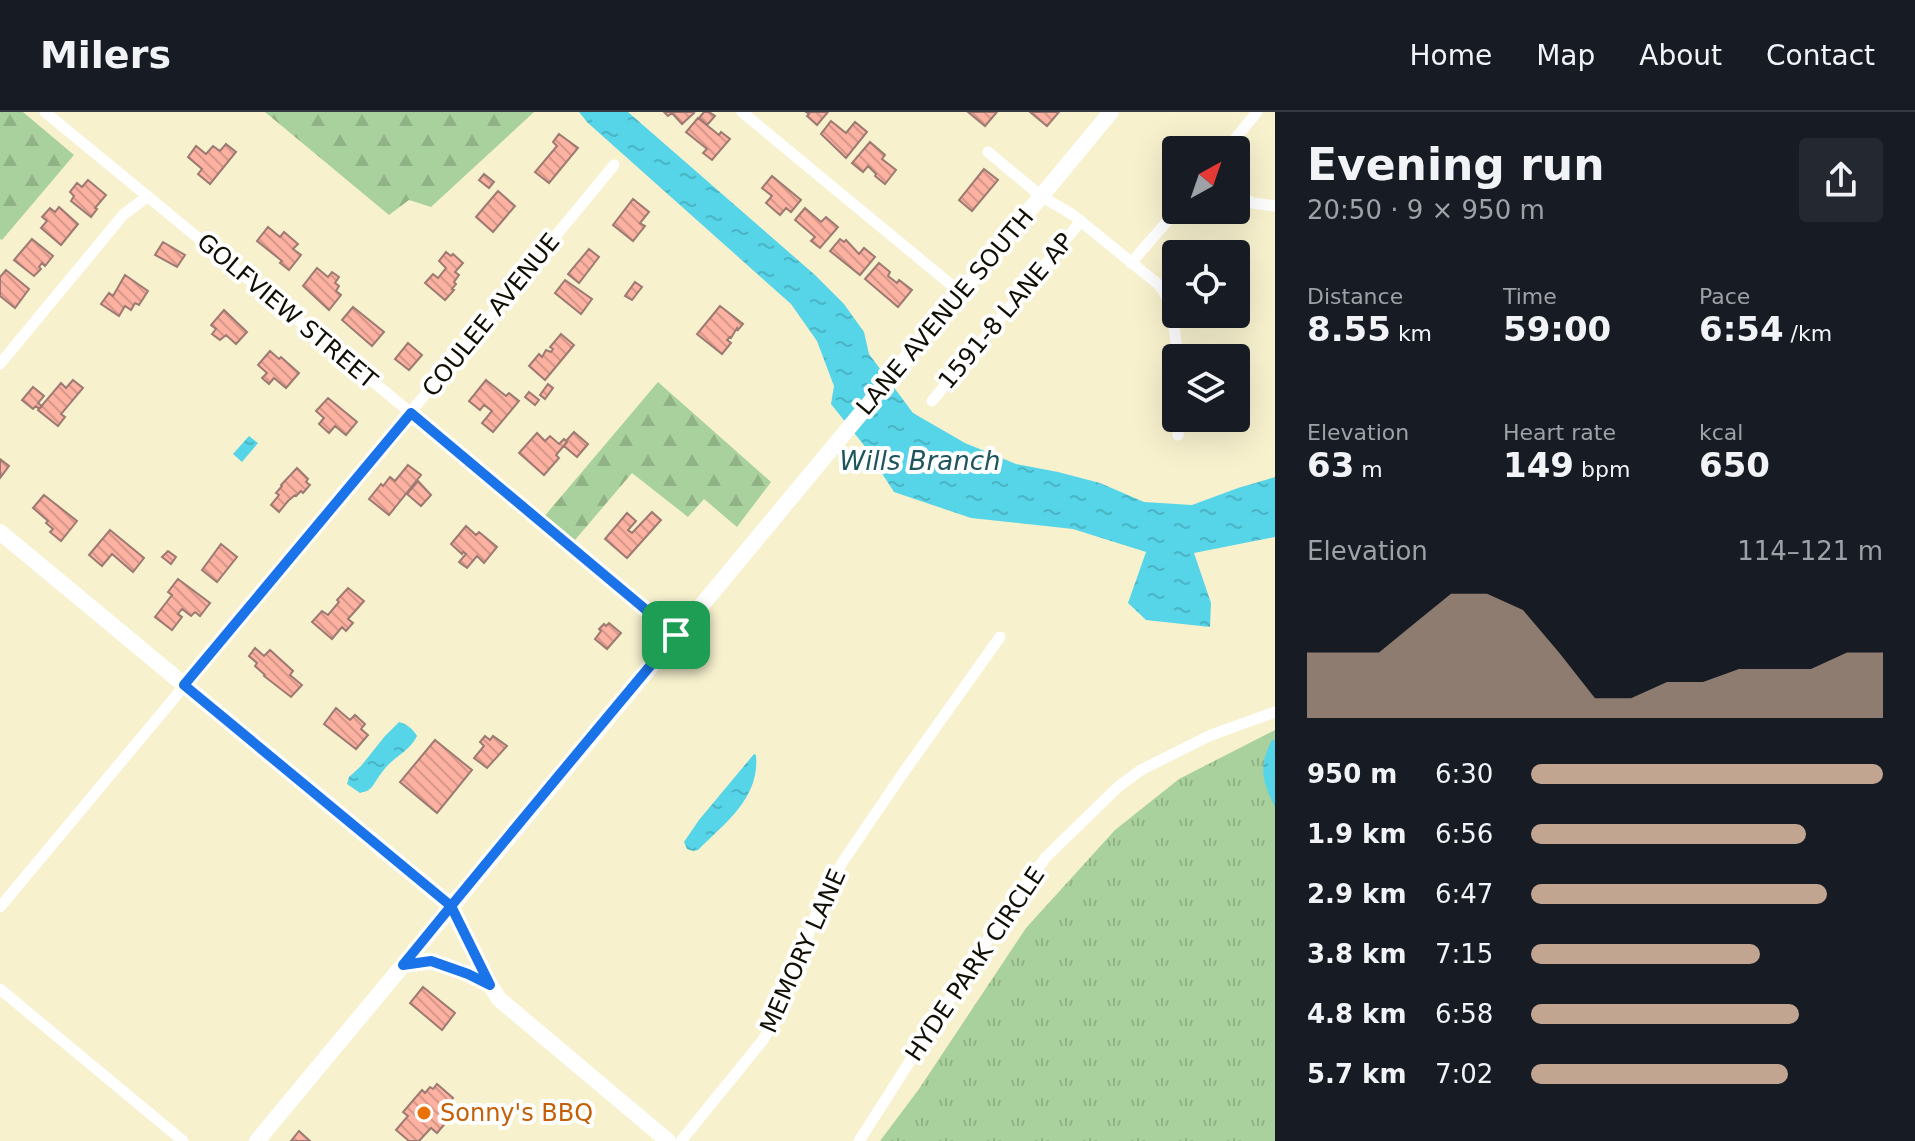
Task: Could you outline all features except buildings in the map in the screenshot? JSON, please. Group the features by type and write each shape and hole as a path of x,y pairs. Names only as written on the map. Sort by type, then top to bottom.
{"main road":[{"name":"LANE AVENUE SOUTH","path":"257,1141 1111,112"},
{"path":"0,532 451,906 499,999 668,1141"},
{"path":"403,965 431,961 490,985"}],"street":[{"name":"GOLFVIEW STREET","path":"45,112 676,635"},
{"path":"742,112 961,293"},
{"path":"1237,136 1257,112"},
{"path":"988,152 1041,196 1081,221 1158,284 1166,296 1175,344"},
{"name":"COULEE AVENUE","path":"0,907 614,165"},
{"path":"0,364 123,215 148,196"},
{"path":"1250,201 1275,206"},
{"name":"1591-8 LANE AP","path":"932,401 1081,221"},
{"path":"1131,263 1165,224"},
{"name":"MEMORY LANE","path":"681,1141 763,1040 779,1012 824,893 893,788 1000,637"},
{"name":"HYDE PARK CIRCLE","path":"859,1141 999,922 1046,857 1119,786 1141,770 1211,735 1275,712"},
{"path":"0,989 183,1141"}],"green space":[{"path":"0,112 23,112 74,155 2,240 0,239"},
{"path":"265,112 534,112 431,207 409,200 389,215"},
{"path":"658,382 771,482 737,527 704,499 688,517 632,473 575,540 543,518"},
{"path":"1275,730 1275,1141 880,1141 919,1089 1026,928 1115,830 1179,779"}],"water":[{"name":"Wills Branch","path":"579,112 628,112 815,275 844,304 864,332 869,354 913,413 965,443 1016,464 1100,483 1144,502 1192,505 1275,477 1275,537 1194,553 1211,603 1210,627 1146,620 1128,603 1146,552 1073,529 971,518 894,492 863,444 831,404 834,386 817,341 791,304"},
{"path":"249,436 258,443 242,462 233,454"},
{"path":"399,722 410,727 417,736 368,791 360,793 347,784 349,777"},
{"path":"1272,740 1275,740 1275,807 1263,774"},
{"path":"754,754 756,770 747,797 730,819 698,850 687,849 684,842 699,820"}],"place":[{"name":"Sonny's BBQ","path":"424,1113"}],"route":[{"path":"676,635 411,413 184,685 451,906 490,985 431,961 403,965 451,906 516,827 676,635"}]}
